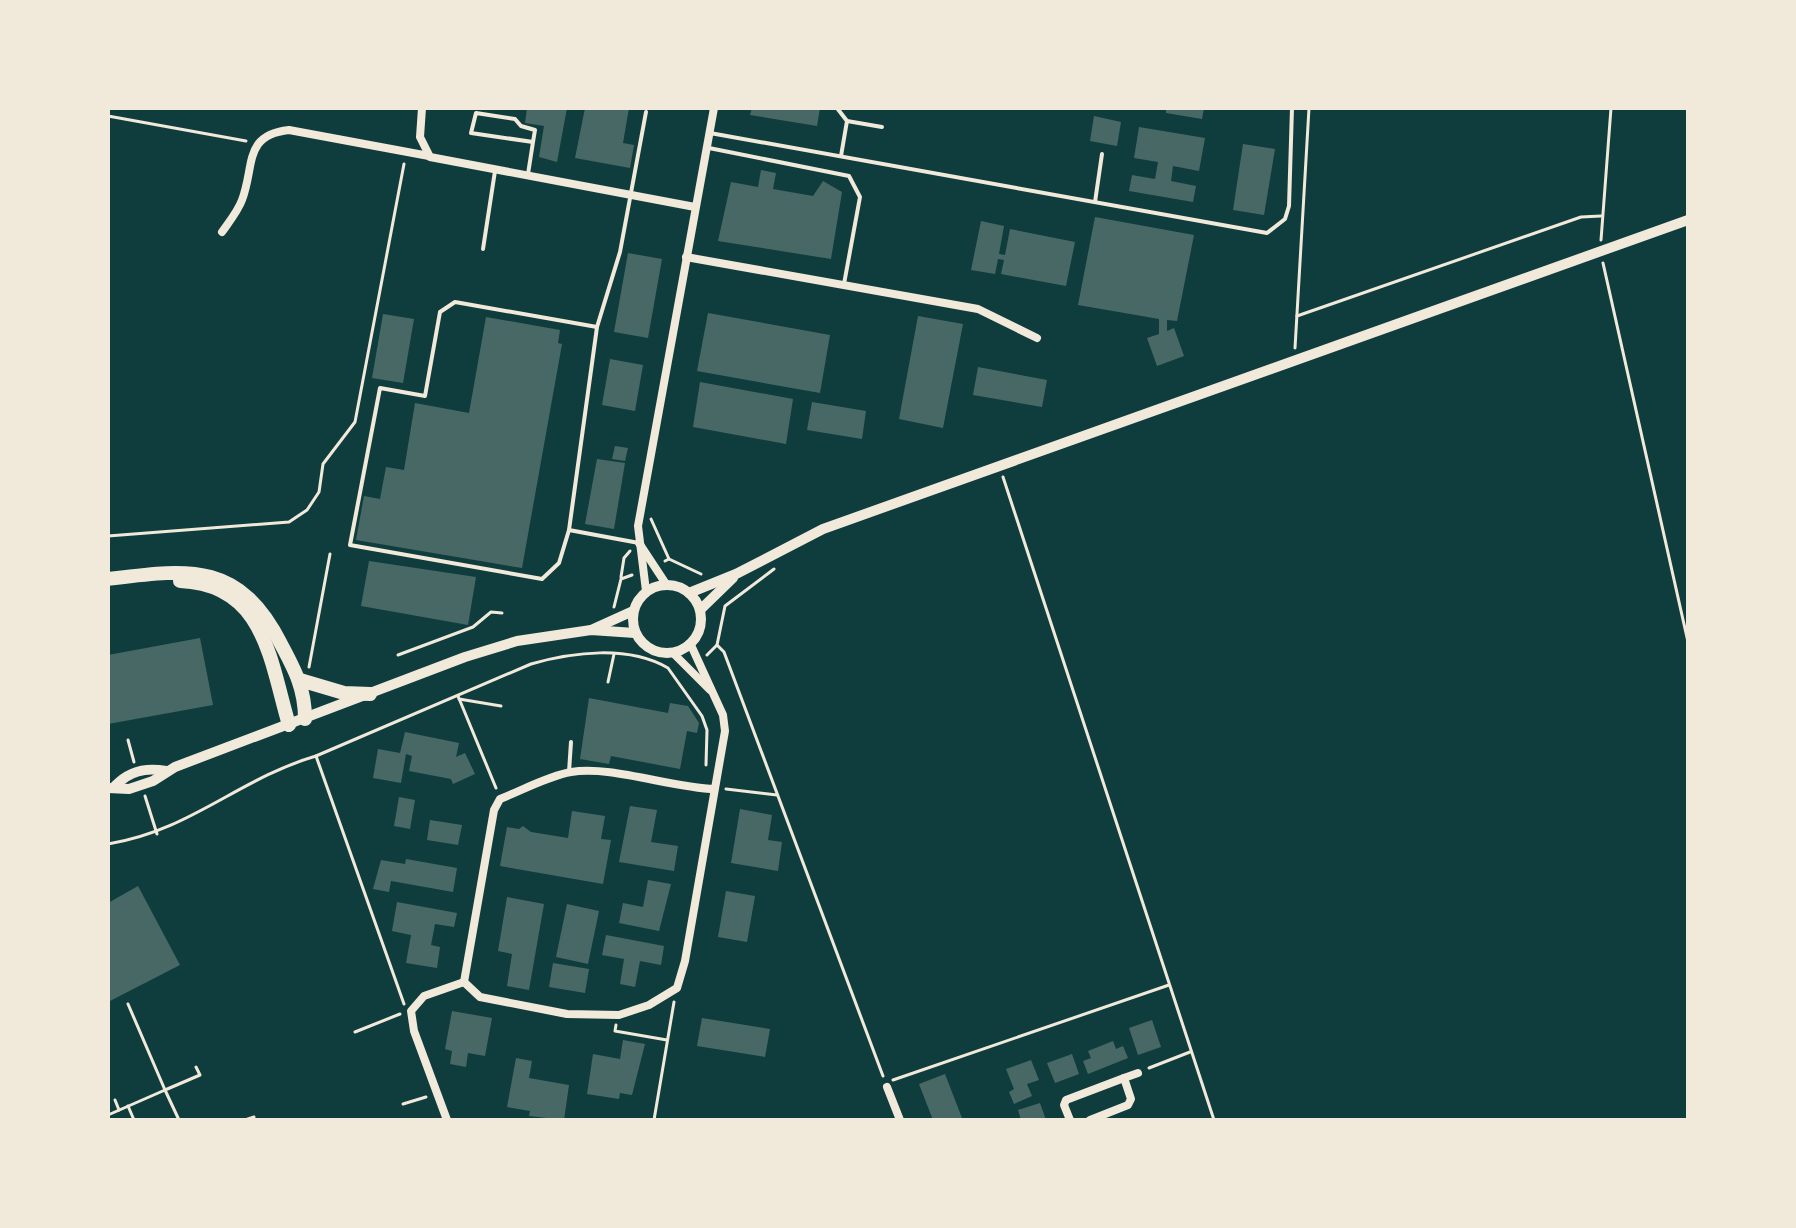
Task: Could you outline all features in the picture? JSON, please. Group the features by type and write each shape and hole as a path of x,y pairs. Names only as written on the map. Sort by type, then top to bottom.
{"highway":[{"path":"108,579 183,572 222,579 256,602 271,621 300,680 305,719"},
{"path":"108,587 192,581 230,595 253,617 264,636 289,725"},
{"path":"300,680 344,693 370,694"}],"street":[{"path":"422,108 420,137 430,157"},
{"path":"646,591 639,543 641,504 714,108"},
{"path":"222,232 242,201 257,143 269,132 289,130 695,207"},
{"path":"689,593 736,574 823,529 1688,220"},
{"path":"686,257 978,309 1037,338"},
{"path":"639,543 666,584 689,593 700,610 700,628 690,643 673,653"},
{"path":"700,610 736,574"},
{"path":"591,630 633,611 646,591 666,584"},
{"path":"633,611 635,633 651,649 673,653 713,694"},
{"path":"112,787 129,789 153,781 166,771 517,641 591,630 635,633"},
{"path":"464,982 480,997 567,1014 619,1015 649,1005 677,988 725,731 713,694 690,643"},
{"path":"464,982 494,810 500,799 569,772 588,771 691,789 715,789"},
{"path":"447,1120 414,1031 411,1011 424,996 464,982"},
{"path":"1070,1120 1064,1105 1066,1100 1138,1073"},
{"path":"1090,1120 1128,1105 1131,1099 1124,1078"},
{"path":"886,1085 900,1120"}],"lane":[{"path":"837,108 847,121 882,127"},
{"path":"710,133 1267,233 1285,219 1289,206 1292,108"},
{"path":"597,327 455,302 440,312 425,396 380,388 350,545 542,579 559,563 569,530 597,327 620,252 646,112"},
{"path":"527,176 533,142 535,130 521,126 515,119 476,113 471,133 533,142"},
{"path":"841,156 847,121"},
{"path":"707,148 849,176 860,197 844,287"},
{"path":"1095,202 1102,154"},
{"path":"483,249 495,171"},
{"path":"569,530 639,543"},
{"path":"569,772 571,742"}],"path":[{"path":"1294,361 1309,108"},
{"path":"1297,316 1581,217 1601,216 1611,108"},
{"path":"108,116 257,143"},
{"path":"108,536 289,522 307,510 319,492 323,464 355,422 404,163"},
{"path":"1603,262 1688,642"},
{"path":"1002,465 1214,1120"},
{"path":"641,504 669,559"},
{"path":"621,579 624,558 639,543"},
{"path":"300,680 313,661 330,554"},
{"path":"698,661 717,645 725,606 734,597"},
{"path":"398,655 473,627 491,612 502,613"},
{"path":"717,645 724,652 886,1085 1169,985"},
{"path":"108,844 147,838 169,829 266,774 561,655 614,654 659,663 675,676 702,716 707,730 705,761 715,789 777,795"},
{"path":"608,682 614,654"},
{"path":"459,697 501,706"},
{"path":"459,697 500,799"},
{"path":"316,756 407,1011 355,1032"},
{"path":"654,1120 677,988"},
{"path":"128,1004 179,1120"},
{"path":"619,1015 615,1031 667,1040"},
{"path":"1138,1073 1190,1052"},
{"path":"108,1115 200,1075 196,1067"},
{"path":"403,1104 438,1093"},
{"path":"115,1100 119,1110"},
{"path":"128,1106 134,1120"},
{"path":"245,1120 254,1117"}],"building":[{"path":"527,108 567,108 557,162 539,157 544,126 525,123"},
{"path":"585,108 629,108 623,143 634,145 630,168 575,158"},
{"path":"752,108 820,108 817,126 750,115"},
{"path":"1166,108 1204,108 1202,119 1166,113"},
{"path":"1094,116 1121,122 1117,146 1090,141"},
{"path":"1139,127 1205,138 1199,171 1173,166 1171,181 1196,186 1193,202 1129,191 1132,175 1155,179 1158,162 1134,158"},
{"path":"1243,144 1275,149 1264,215 1233,210"},
{"path":"761,170 776,173 773,189 813,196 823,181 842,192 831,259 718,241 731,182 758,187"},
{"path":"1095,217 1194,235 1177,321 1167,320 1167,331 1174,328 1184,356 1157,366 1147,338 1159,334 1159,319 1078,305"},
{"path":"981,221 1004,226 999,254 1005,255 1010,229 1075,242 1066,286 1001,274 1004,260 998,259 995,274 971,270"},
{"path":"628,253 662,259 648,338 614,332"},
{"path":"708,313 830,335 820,393 697,371"},
{"path":"383,314 414,319 403,383 372,378"},
{"path":"918,316 963,324 943,428 899,419"},
{"path":"486,317 560,330 558,343 562,344 522,568 356,540 364,496 380,499 386,467 404,470 415,403 469,413"},
{"path":"610,359 643,365 635,411 602,405"},
{"path":"978,367 1047,380 1042,407 973,395"},
{"path":"700,382 793,399 786,444 693,427"},
{"path":"812,402 866,411 862,439 807,430"},
{"path":"615,446 628,448 625,461 612,459"},
{"path":"597,459 625,463 614,529 585,524"},
{"path":"369,561 476,577 468,625 361,606"},
{"path":"200,638 213,705 108,724 108,655"},
{"path":"589,698 668,713 670,703 688,706 699,723 697,733 687,731 680,769 611,756 609,764 580,759"},
{"path":"405,732 459,743 456,757 465,753 475,774 453,784 451,779 409,771 412,756 406,754 401,783 373,778 378,749 400,753"},
{"path":"399,797 415,800 410,829 394,826"},
{"path":"630,806 657,810 651,842 678,846 674,871 619,862"},
{"path":"740,809 772,815 768,840 782,842 778,871 731,863"},
{"path":"572,811 605,816 601,839 611,840 603,884 500,866 507,827 519,829 523,826 531,832 568,838"},
{"path":"430,820 462,825 458,845 427,840"},
{"path":"406,859 457,868 453,892 391,881 389,892 373,889 381,860 405,864"},
{"path":"648,880 671,884 659,931 619,923 623,903 643,907"},
{"path":"138,886 180,965 108,1002 108,903"},
{"path":"726,891 755,896 747,942 718,937"},
{"path":"507,897 544,904 529,990 507,986 512,954 498,951"},
{"path":"397,902 457,913 454,927 435,924 431,945 440,947 437,968 406,963 411,935 392,931"},
{"path":"567,904 599,911 588,964 556,957"},
{"path":"606,935 664,946 661,965 640,961 635,987 620,984 624,959 602,955"},
{"path":"553,963 589,969 585,993 549,987"},
{"path":"452,1011 492,1018 485,1056 468,1053 466,1067 450,1064 452,1051 445,1049"},
{"path":"702,1018 770,1029 765,1057 697,1046"},
{"path":"1152,1020 1161,1047 1138,1055 1129,1028"},
{"path":"623,1040 645,1044 632,1095 620,1093 619,1099 587,1094 593,1054 620,1059"},
{"path":"1113,1041 1116,1049 1123,1046 1128,1058 1088,1074 1083,1061 1091,1058 1088,1051"},
{"path":"1072,1054 1079,1074 1055,1083 1047,1063"},
{"path":"516,1058 532,1061 529,1078 569,1085 564,1120 529,1116 530,1111 507,1107"},
{"path":"1031,1060 1039,1080 1027,1084 1032,1096 1014,1104 1009,1092 1014,1089 1006,1069"},
{"path":"945,1074 962,1118 958,1120 933,1120 919,1084"},
{"path":"1040,1103 1046,1120 1021,1120 1018,1110"}]}
